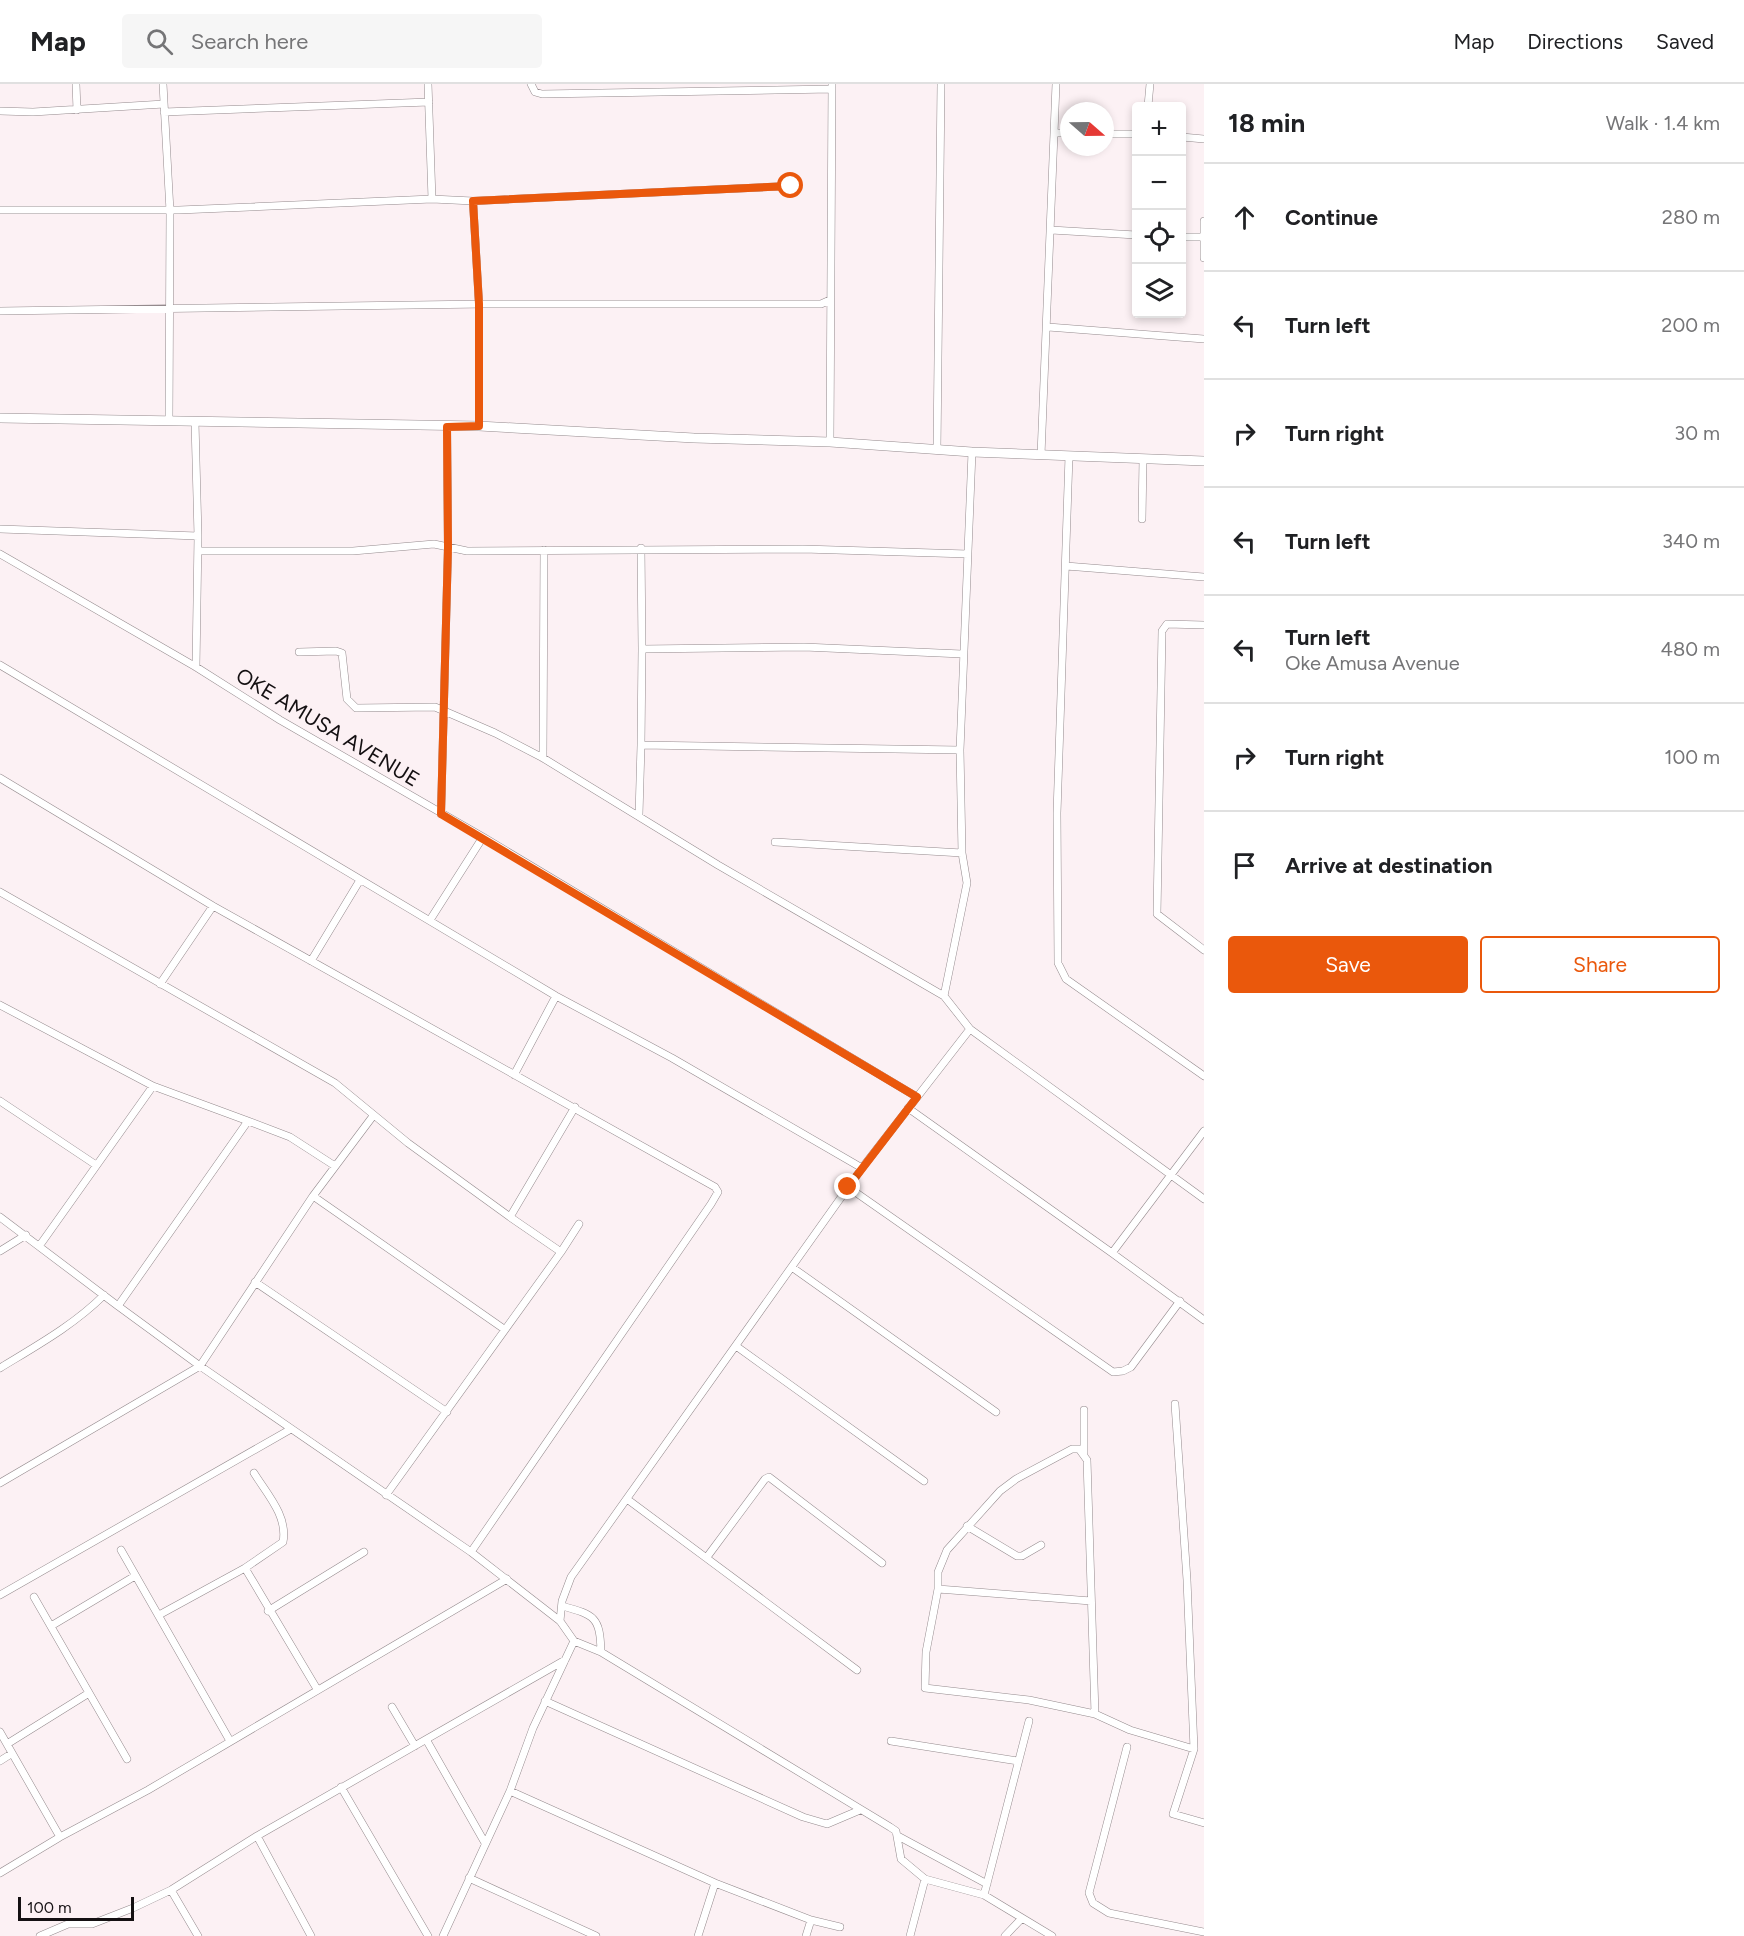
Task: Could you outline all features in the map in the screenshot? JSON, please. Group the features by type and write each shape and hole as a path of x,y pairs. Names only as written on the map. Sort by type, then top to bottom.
{"street":[{"path":"76,84 77,110"},
{"path":"163,84 170,211 169,420"},
{"path":"428,84 432,199"},
{"path":"531,84 535,92 542,94 832,87 830,442"},
{"path":"937,450 941,84"},
{"path":"1041,455 1048,327 1056,84"},
{"path":"1148,102 1150,84"},
{"path":"164,112 429,102"},
{"path":"0,111 77,110 164,104"},
{"path":"1055,133 1060,133"},
{"path":"1114,134 1132,134"},
{"path":"1186,138 1204,139"},
{"path":"0,210 170,211 432,199 473,201 791,186"},
{"path":"473,201 479,304 479,426"},
{"path":"1204,221 1204,258"},
{"path":"1051,230 1132,235"},
{"path":"1186,237 1203,237"},
{"path":"0,311 479,304 821,304 830,300"},
{"path":"1048,327 1204,339"},
{"path":"0,418 479,426 694,438 830,442 972,452 1204,461"},
{"path":"195,422 198,536 196,667"},
{"path":"441,814 448,547 447,427"},
{"path":"944,996 966,895 966,873 962,853 960,750 962,654 972,452"},
{"path":"1070,456 1057,813 1058,963 1066,979 1204,1076"},
{"path":"1142,519 1143,459"},
{"path":"0,529 198,536"},
{"path":"198,551 353,551 434,544 467,551 641,548 803,549 968,554"},
{"path":"639,815 641,548"},
{"path":"543,758 544,549"},
{"name":"OKE AMUSA AVENUE","path":"0,554 196,667 280,720 483,837 917,1097"},
{"path":"1066,566 1204,577"},
{"path":"1204,625 1167,624 1162,631 1157,914 1204,950"},
{"path":"642,649 804,647 962,654"},
{"path":"299,652 336,651 342,653 347,699 356,708 435,707 445,710 543,758 718,865 944,996 970,1029 1204,1199"},
{"path":"0,665 556,996 672,1058 862,1168"},
{"path":"641,745 960,750"},
{"path":"0,778 213,906 711,1184 717,1192 471,1552"},
{"path":"430,920 483,837"},
{"path":"775,842 962,853"},
{"path":"311,961 360,880"},
{"path":"0,892 335,1083 373,1116 510,1217 561,1251"},
{"path":"160,984 213,906"},
{"path":"514,1075 556,996"},
{"path":"0,1005 153,1086 290,1137 334,1166"},
{"path":"560,1621 571,1577 793,1268 848,1187 970,1029"},
{"path":"40,1245 153,1086"},
{"path":"0,1101 96,1165"},
{"path":"510,1217 574,1107"},
{"path":"908,1108 1204,1320"},
{"path":"1,1481 200,1366 334,1166 373,1116"},
{"path":"118,1306 248,1121"},
{"path":"1112,1253 1204,1131"},
{"path":"848,1187 1113,1372 1131,1367 1180,1301"},
{"path":"313,1197 504,1329"},
{"path":"0,1217 200,1366 471,1552 560,1621 574,1641 601,1652 890,1827 898,1836 987,1884"},
{"path":"386,1495 579,1224"},
{"path":"0,1251 26,1235"},
{"path":"793,1268 996,1412"},
{"path":"255,1282 447,1412"},
{"path":"0,1368 48,1339 89,1310 104,1295"},
{"path":"736,1346 924,1481"},
{"path":"1174,1404 1187,1580 1194,1749 1173,1814 1204,1823"},
{"path":"1084,1410 1095,1714"},
{"path":"0,1595 291,1429"},
{"path":"1084,1453 1079,1449 1072,1449 1016,1479 1000,1491 967,1526 943,1557 938,1572 938,1589 926,1652 925,1688 1029,1700 1095,1714 1130,1730 1194,1749"},
{"path":"159,1615 245,1568 278,1547 284,1533 281,1517 254,1473"},
{"path":"707,1557 765,1479 769,1477 882,1563"},
{"path":"627,1499 857,1670"},
{"path":"967,1526 1017,1556 1022,1556 1041,1545"},
{"path":"121,1550 230,1741"},
{"path":"268,1611 364,1552"},
{"path":"245,1568 268,1611 317,1689"},
{"path":"51,1626 135,1576"},
{"path":"0,1873 451,1614 507,1579"},
{"path":"938,1589 1091,1601"},
{"path":"34,1597 127,1759"},
{"path":"562,1606 593,1617 599,1625 601,1652"},
{"path":"443,1936 510,1791 545,1701 574,1641"},
{"path":"40,1936 68,1924 92,1924 171,1890 257,1836 427,1741 565,1660"},
{"path":"7,1744 89,1694"},
{"path":"545,1701 803,1817 827,1824 860,1810"},
{"path":"392,1707 415,1746"},
{"path":"984,1895 1029,1721"},
{"path":"0,1732 60,1837"},
{"path":"427,1741 485,1843"},
{"path":"891,1741 1018,1761"},
{"path":"1127,1747 1089,1893 1093,1903 1110,1913 1204,1932"},
{"path":"0,1761 11,1754"},
{"path":"341,1787 428,1936"},
{"path":"510,1791 715,1883 811,1920 840,1927"},
{"path":"257,1836 310,1936"},
{"path":"898,1836 901,1859 925,1879 984,1895 1052,1936"},
{"path":"469,1878 596,1936"},
{"path":"910,1936 925,1879"},
{"path":"699,1936 715,1883"},
{"path":"171,1890 198,1936"},
{"path":"1005,1936 1022,1918"},
{"path":"806,1936 811,1920"}],"route":[{"path":"791,186 473,201 479,304 479,426 447,427 448,547 441,814 917,1097 848,1187"}]}
